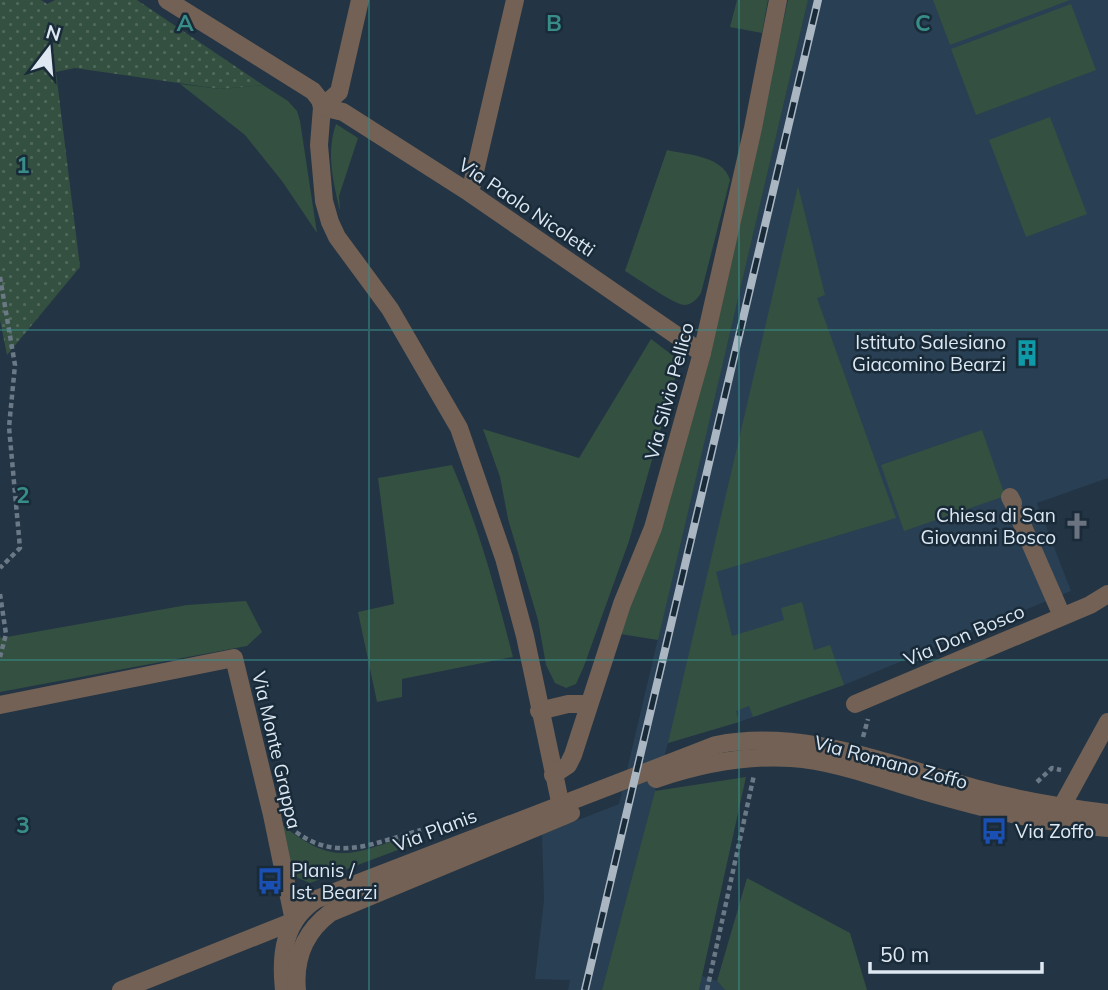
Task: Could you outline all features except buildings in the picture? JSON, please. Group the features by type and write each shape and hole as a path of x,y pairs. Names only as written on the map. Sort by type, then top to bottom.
{"street":[{"path":"167,0 313,91 320,100 322,107 319,145 324,201 330,222 337,237 390,309 459,428 504,558 524,636 561,810"},
{"path":"322,107 338,92 360,0"},
{"path":"470,193 515,0"},
{"name":"Via Silvio Pellico","path":"554,775 568,765 573,755 622,604 653,528 702,353 753,128 778,0"},
{"name":"Via Paolo Nicoletti","path":"322,107 343,112 470,193 702,353"},
{"path":"1013,505 1062,616"},
{"name":"Via Don Bosco","path":"855,704 1062,616 1099,606 1108,594"},
{"name":"Via Monte Grappa","path":"0,705 234,658 272,815 293,921"},
{"path":"539,711 568,704 589,704"},
{"path":"1057,814 1108,722"},
{"name":"Via Romano Zoffo","path":"561,810 693,752 739,740 776,740 816,745 1108,828"},
{"name":"Via Romano Zoffo","path":"561,810 709,764 759,758 794,758 833,765 962,803 1057,814 1108,813"},
{"name":"Via Planis","path":"293,921 306,906 317,899 561,810"},
{"name":"Via Planis","path":"309,932 330,913 346,905 561,810"},
{"path":"293,921 309,932 300,953 297,990"},
{"path":"121,990 293,921"},
{"path":"284,990 283,956 293,921"}],"path":[{"path":"0,277 15,365 9,427 20,548 0,568"},
{"path":"0,594 6,634 0,657"},
{"path":"708,990 759,758"},
{"path":"272,815 307,840 321,847 334,849 347,849 421,830"}],"shaded area":[{"path":"808,0 1108,0 1108,478 1037,503 1071,591 844,685 739,722 668,743 602,990 568,990 570,980 535,979 544,900 542,834 619,804"},
{"path":"702,976 717,981 725,990 699,990"}],"green space":[{"path":"0,0 41,0 47,4 55,0 137,0 263,85 220,89 75,68 56,72 80,267 7,355 0,320"},
{"path":"737,0 768,0 762,33 730,27"},
{"path":"788,0 808,0 658,640 620,634 758,134"},
{"path":"933,0 1070,0 950,45"},
{"path":"1071,4 1096,70 976,115 951,49"},
{"path":"180,84 220,89 263,85 288,101 297,111 300,121 317,233 282,181 245,135"},
{"path":"1050,117 1087,214 1026,237 989,140"},
{"path":"336,124 358,138 339,196 340,211 331,156"},
{"path":"667,150 713,161 726,172 730,180 701,293 687,305 679,304 625,271"},
{"path":"798,186 825,295 817,298 896,518 716,572 732,636 784,620 781,608 802,602 814,650 830,645 844,685 753,717 749,706 736,711 739,722 668,743"},
{"path":"651,339 680,361 629,541 584,666 576,684 566,688 555,683 546,665 538,620 508,519 500,477 483,429 579,458"},
{"path":"982,430 1005,496 904,531 881,465"},
{"path":"452,465 479,536 513,657 402,679 402,697 377,702 358,612 394,604 378,478"},
{"path":"246,601 262,632 247,646 0,692 0,636 1,638 187,605"},
{"path":"746,777 699,990 602,990 655,791"},
{"path":"282,825 315,847 329,852 356,852 408,836 411,845 310,883 293,873"},
{"path":"747,878 850,933 867,990 725,990 717,981"}],"railway":[{"path":"585,990 818,0"}],"place":[{"name":"Istituto Salesiano Giacomino Bearzi","path":"1027,353"},
{"name":"Chiesa di San Giovanni Bosco","path":"1077,526"},
{"name":"Via Zoffo","path":"994,831"},
{"name":"Planis / Ist. Bearzi","path":"270,881"}]}
